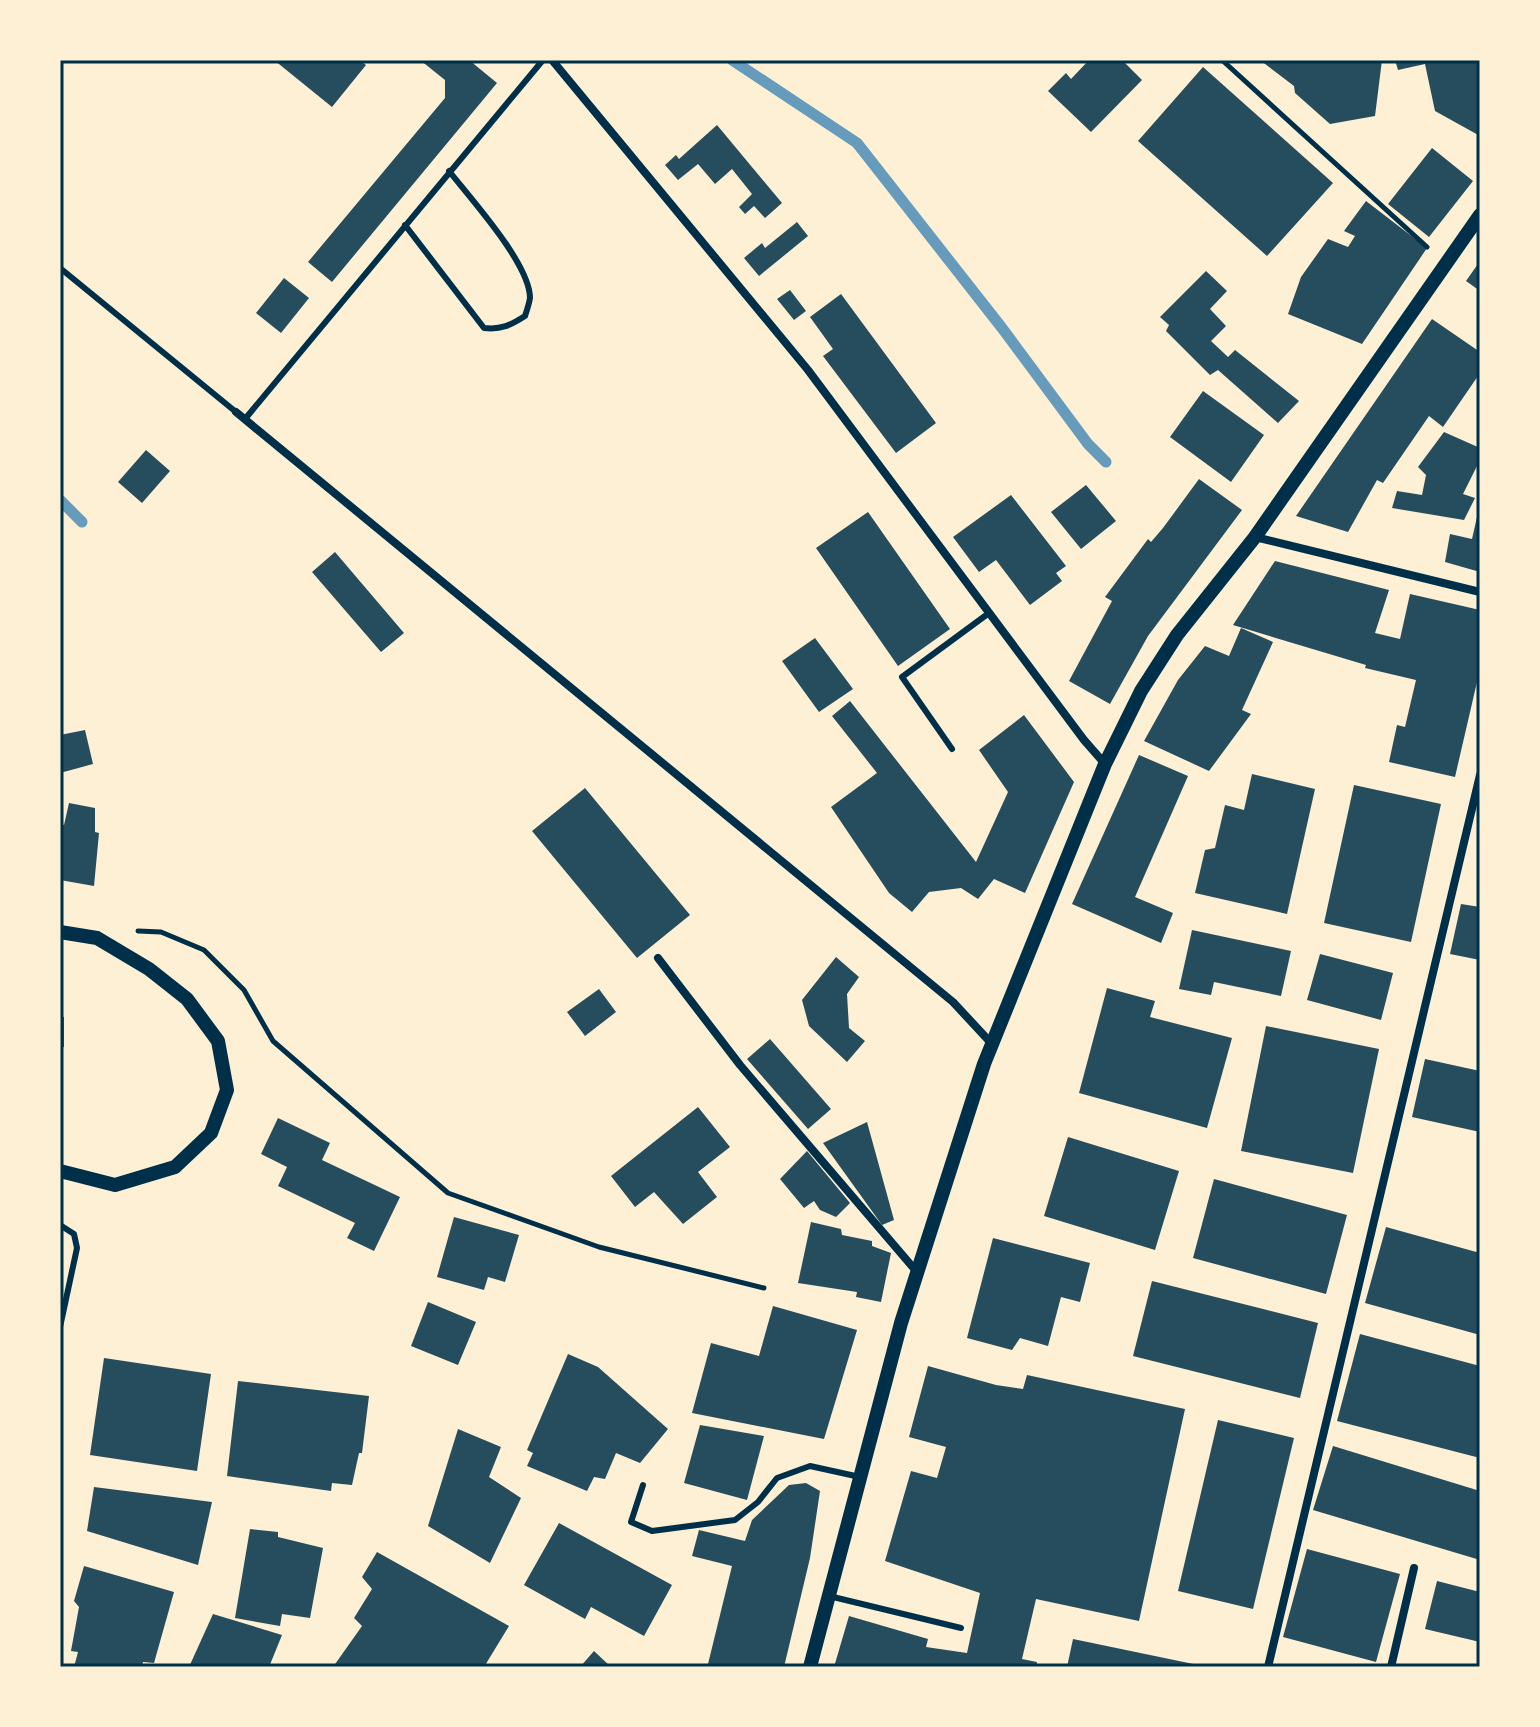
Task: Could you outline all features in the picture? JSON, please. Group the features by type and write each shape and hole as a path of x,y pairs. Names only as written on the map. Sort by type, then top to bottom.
{"street":[{"path":"552,60 808,370 1105,764"},
{"path":"810,1667 901,1323 984,1064 1105,764 1141,691 1177,635 1255,537 1480,215"},
{"path":"236,412 953,1002 992,1044"},
{"path":"1255,537 1480,592"},
{"path":"1268,1667 1480,775"},
{"path":"60,932 97,938 149,969 187,999 218,1041 227,1090 211,1133 175,1167 115,1185 60,1171"},
{"path":"658,958 740,1065 918,1272"},
{"path":"1391,1667 1414,1568"}],"lane":[{"path":"245,419 543,60"},
{"path":"405,225 484,328 511,325 525,316 530,299 518,262 449,171"},
{"path":"60,268 236,412"},
{"path":"952,749 902,677 989,613"},
{"path":"60,1225 74,1234 77,1248 60,1327"},
{"path":"643,1485 631,1522 652,1531 735,1520 758,1502 777,1478 810,1466 860,1477"},
{"path":"829,1596 961,1628"}],"path":[{"path":"1222,60 1446,263"},
{"path":"97,938 124,929 161,932 204,950 244,990 273,1041 448,1193 599,1247 764,1288"}],"building":[{"path":"274,60 359,60 366,65 332,107"},
{"path":"420,60 469,60 497,83 332,282 308,262 445,98 445,80"},
{"path":"1089,60 1122,60 1142,80 1091,132 1048,91 1066,73 1071,79"},
{"path":"1260,60 1382,60 1375,116 1330,124 1295,93 1294,86"},
{"path":"1395,60 1480,60 1480,136 1435,111 1425,64 1398,70"},
{"path":"1203,67 1333,183 1267,256 1138,141"},
{"path":"717,125 782,203 765,218 754,206 745,214 739,207 752,194 732,169 715,184 698,164 678,180 665,165 676,155 679,159"},
{"path":"1432,148 1473,181 1429,237 1388,204"},
{"path":"1366,201 1427,248 1362,344 1288,314 1301,277 1328,239 1348,247 1355,236 1344,231"},
{"path":"797,222 808,236 759,276 744,258 762,243 765,248"},
{"path":"1480,261 1480,291 1466,281"},
{"path":"1206,271 1227,291 1210,309 1226,326 1211,341 1228,357 1235,350 1299,401 1278,423 1218,370 1210,375 1166,331 1169,325 1160,317"},
{"path":"284,278 309,298 281,333 256,313"},
{"path":"790,290 806,311 794,320 777,299"},
{"path":"841,294 936,423 896,453 823,356 833,349 810,317"},
{"path":"1432,319 1480,352 1480,373 1443,427 1429,416 1383,483 1377,480 1348,532 1296,516"},
{"path":"1203,391 1264,435 1231,482 1170,437"},
{"path":"1444,432 1480,448 1480,460 1463,494 1475,498 1464,520 1392,508 1397,491 1422,495 1426,475 1418,467"},
{"path":"146,450 170,471 142,503 118,482"},
{"path":"1199,479 1242,510 1148,636 1110,704 1069,681 1112,601 1105,597 1148,539 1151,542 1163,528"},
{"path":"1086,485 1116,521 1081,549 1051,512"},
{"path":"1011,495 1066,566 1056,573 1062,581 1030,605 996,560 979,572 953,537"},
{"path":"1479,508 1480,572 1445,562 1450,534 1472,539"},
{"path":"868,512 950,629 898,666 816,548"},
{"path":"335,552 404,633 381,652 312,572"},
{"path":"1275,561 1389,590 1375,633 1400,639 1410,594 1480,610 1480,669 1455,777 1389,762 1397,725 1405,727 1416,680 1365,668 1366,665 1233,625"},
{"path":"1241,628 1273,642 1242,710 1251,714 1209,771 1144,741 1178,680 1205,646 1229,656"},
{"path":"815,638 853,689 819,712 782,661"},
{"path":"850,701 976,862 1008,792 979,750 1024,715 1074,782 1025,893 994,879 978,899 961,888 929,892 912,912 889,893 831,807 877,773 832,716"},
{"path":"85,730 93,764 60,773 60,735"},
{"path":"1139,755 1188,776 1135,897 1173,913 1161,943 1072,904"},
{"path":"1252,774 1315,789 1287,914 1195,893 1205,850 1215,848 1225,805 1244,810"},
{"path":"1354,785 1441,804 1411,942 1324,923"},
{"path":"585,788 690,915 637,958 532,831"},
{"path":"69,803 95,808 95,832 99,833 94,886 60,880 60,824 64,825"},
{"path":"1461,904 1480,907 1480,960 1450,954"},
{"path":"1192,930 1291,951 1281,996 1214,982 1211,995 1179,989"},
{"path":"1320,954 1393,973 1381,1020 1307,1000"},
{"path":"836,957 859,977 847,994 849,1028 865,1041 847,1062 809,1026 802,1000"},
{"path":"1107,988 1155,1001 1150,1017 1232,1038 1207,1128 1079,1093"},
{"path":"599,989 616,1012 585,1036 567,1012"},
{"path":"60,1017 64,1017 64,1047 60,1047"},
{"path":"1266,1026 1379,1049 1353,1173 1241,1151"},
{"path":"770,1039 831,1109 808,1129 747,1059"},
{"path":"1425,1059 1480,1071 1480,1132 1412,1117"},
{"path":"698,1107 730,1147 698,1172 717,1197 683,1224 654,1192 635,1207 611,1176"},
{"path":"278,1118 330,1143 322,1160 400,1197 374,1251 347,1238 355,1223 278,1186 287,1167 261,1154"},
{"path":"867,1122 894,1220 882,1225 823,1143"},
{"path":"1068,1137 1179,1171 1155,1250 1044,1216"},
{"path":"807,1151 850,1203 836,1217 820,1210 814,1201 804,1208 780,1179"},
{"path":"1214,1179 1347,1215 1326,1294 1193,1258"},
{"path":"454,1217 519,1235 505,1282 488,1277 484,1290 437,1277"},
{"path":"811,1222 841,1229 842,1235 872,1241 872,1246 891,1253 881,1302 856,1297 857,1292 798,1283"},
{"path":"1386,1227 1480,1253 1480,1335 1365,1303"},
{"path":"993,1238 1090,1263 1080,1302 1061,1297 1048,1346 1020,1338 1012,1350 967,1338"},
{"path":"1152,1281 1318,1323 1300,1398 1133,1356"},
{"path":"428,1302 476,1322 458,1365 411,1346"},
{"path":"773,1306 857,1330 824,1439 692,1413 711,1343 759,1356"},
{"path":"1360,1334 1480,1366 1480,1458 1337,1421"},
{"path":"568,1354 598,1367 668,1429 640,1463 616,1453 605,1479 594,1477 587,1491 527,1466 533,1453 527,1450"},
{"path":"104,1358 211,1374 197,1471 90,1455"},
{"path":"928,1366 996,1385 1023,1389 1027,1375 1185,1409 1139,1621 1036,1599 1022,1659 1037,1662 1036,1667 834,1667 849,1616 928,1639 926,1647 967,1653 980,1593 885,1561 911,1471 937,1478 946,1447 909,1437"},
{"path":"238,1381 369,1396 362,1453 359,1453 352,1485 332,1483 331,1491 227,1476"},
{"path":"1218,1420 1294,1438 1253,1609 1178,1591"},
{"path":"700,1425 764,1436 747,1500 684,1483"},
{"path":"458,1429 501,1447 489,1477 521,1498 490,1563 428,1526"},
{"path":"1333,1446 1480,1491 1480,1560 1313,1510"},
{"path":"806,1483 820,1491 810,1558 784,1667 719,1667 708,1664 732,1566 692,1556 699,1530 745,1541 752,1520 789,1485"},
{"path":"94,1487 212,1502 198,1565 87,1531"},
{"path":"559,1523 672,1585 644,1636 591,1607 585,1619 524,1585"},
{"path":"250,1529 278,1532 278,1537 323,1548 310,1618 282,1614 280,1626 235,1618"},
{"path":"1307,1549 1400,1574 1376,1662 1283,1637"},
{"path":"377,1552 509,1626 484,1667 333,1667 362,1626 354,1618 372,1589 362,1577"},
{"path":"84,1566 174,1592 154,1663 143,1662 142,1667 74,1667 78,1652 71,1651 79,1607 74,1601"},
{"path":"1437,1581 1480,1592 1480,1642 1425,1629"},
{"path":"213,1614 282,1635 269,1667 189,1667"},
{"path":"1073,1639 1203,1666 1203,1667 1067,1667"},
{"path":"594,1651 611,1667 580,1667"}],"waterway":[{"path":"732,60 857,143 1088,444 1106,462"},
{"path":"60,500 82,522"}]}
